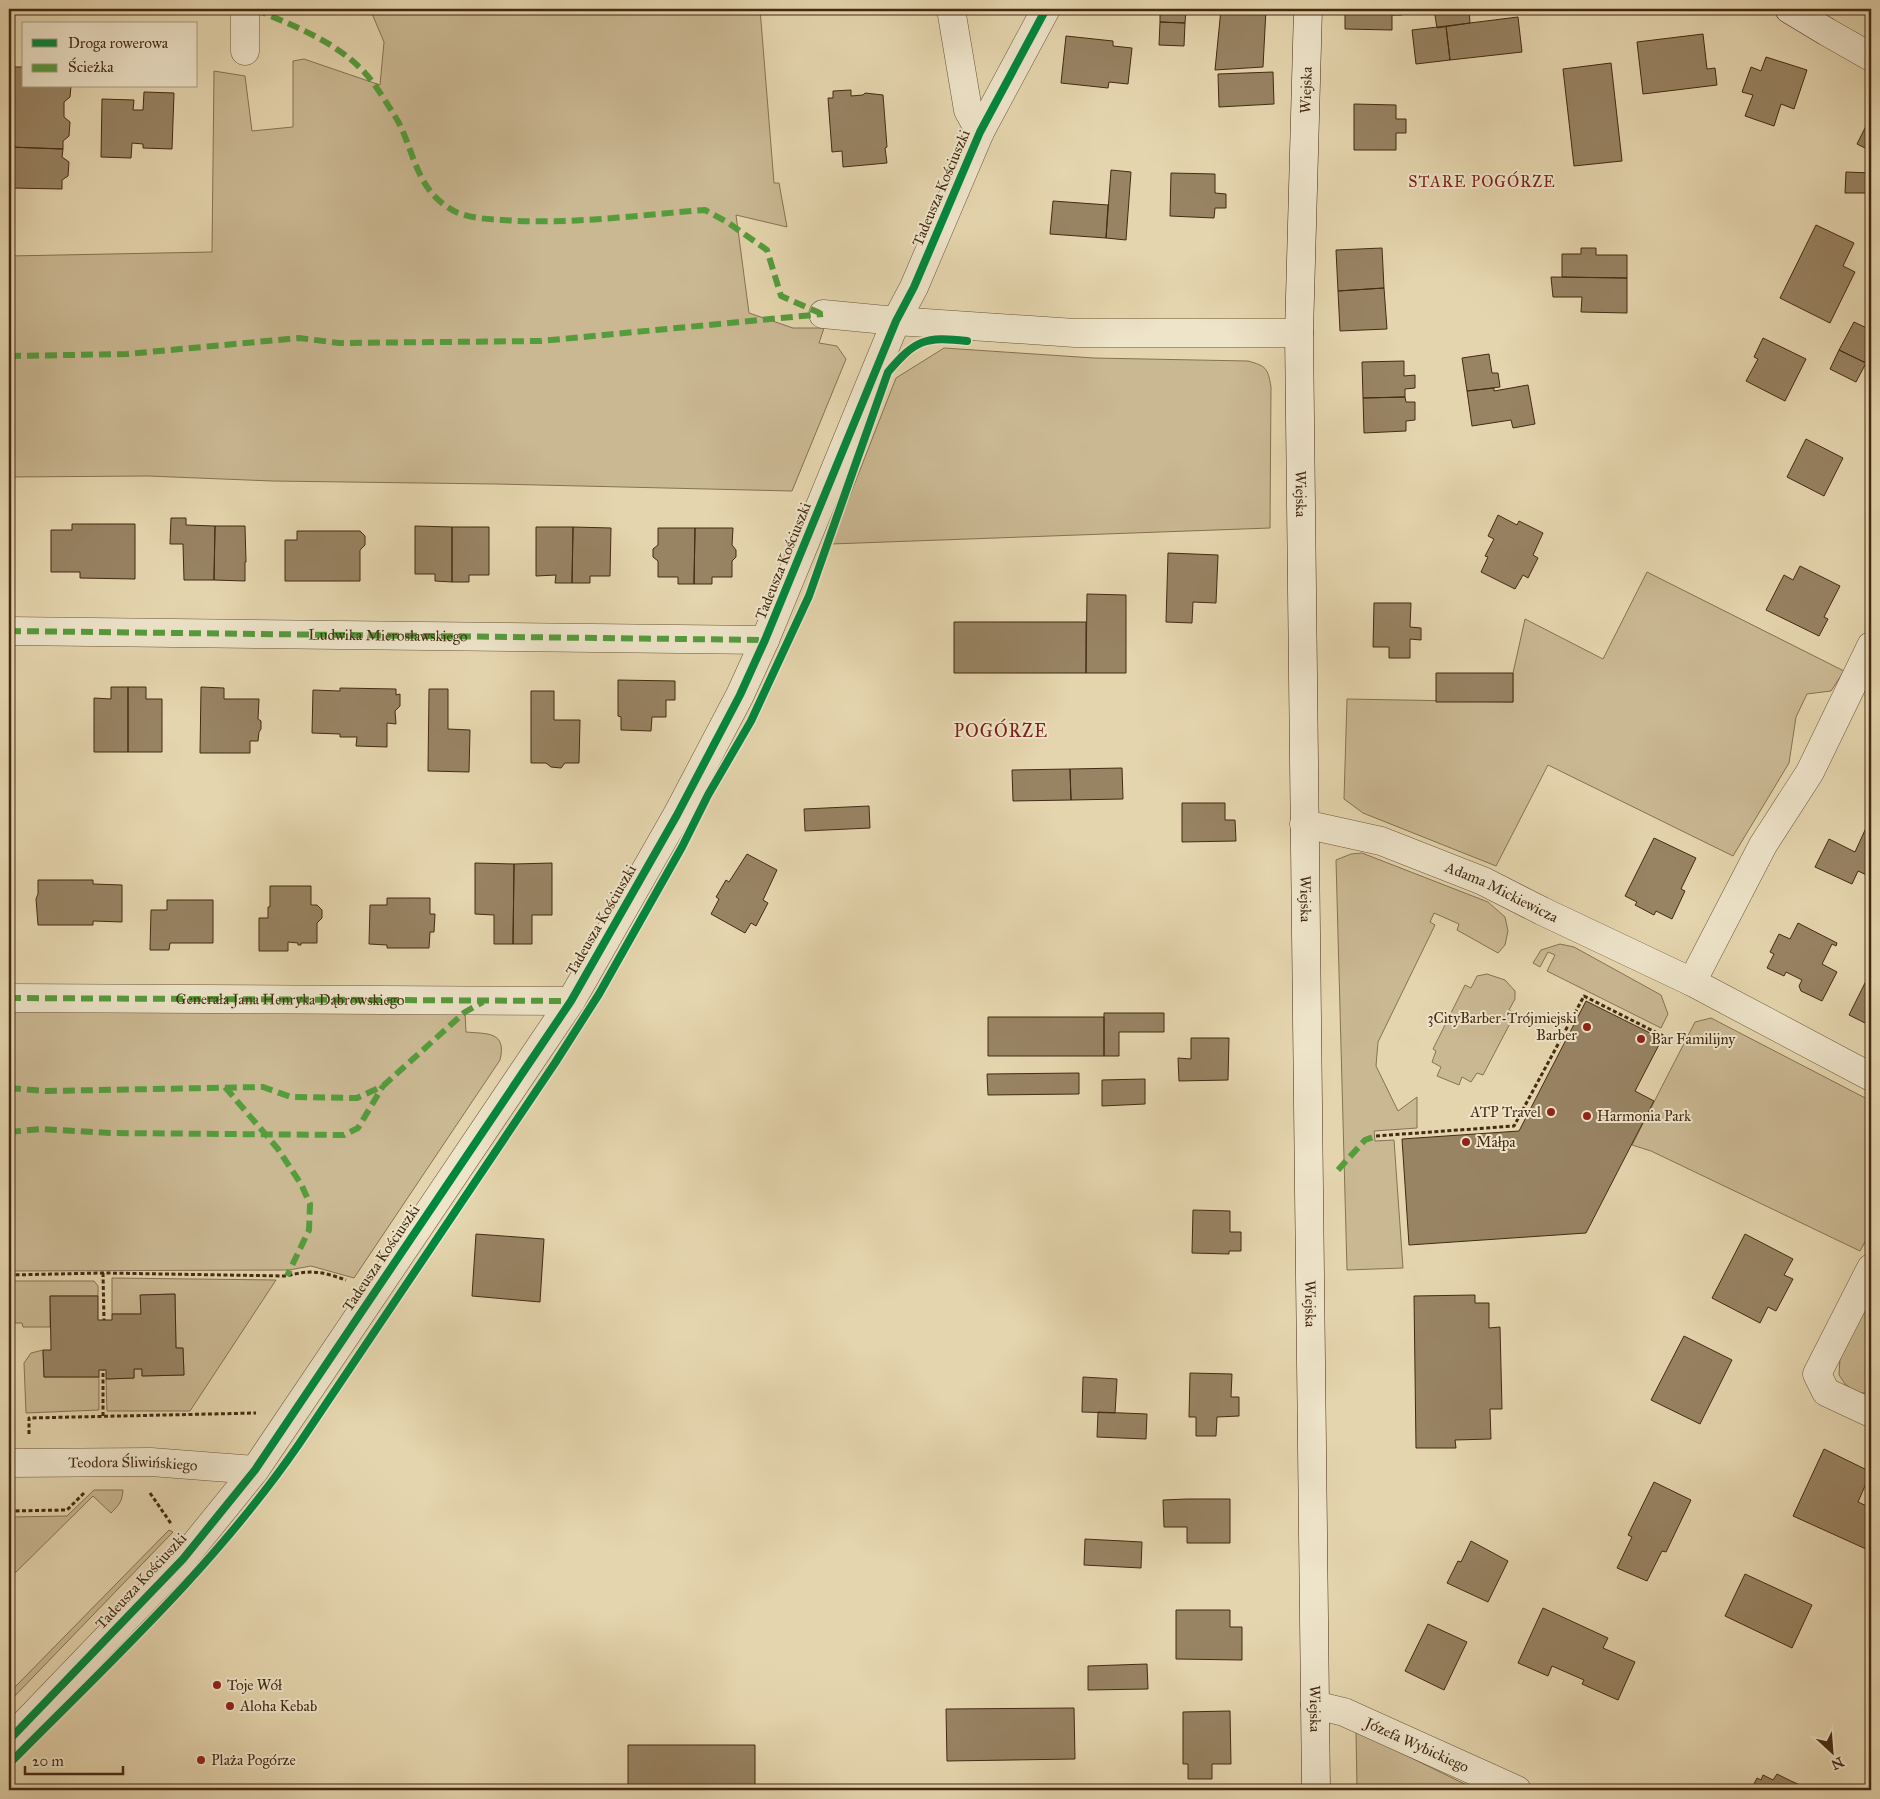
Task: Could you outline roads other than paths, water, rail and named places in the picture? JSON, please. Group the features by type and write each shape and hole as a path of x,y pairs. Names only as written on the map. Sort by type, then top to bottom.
{"street":[{"path":"245,9 245,51"},
{"path":"951,9 968,110 980,132"},
{"name":"Tadeusza Kościuszki","path":"9,1740 183,1559 255,1470 571,1001 677,815 740,695 765,640 896,321 914,287 980,132 1046,9"},
{"name":"Wiejska","path":"1308,9 1299,333 1316,1790"},
{"path":"1789,9 1871,57"},
{"path":"823,314 1075,333 1299,333"},
{"name":"Ludwika Mierosławskiego","path":"9,632 765,640"},
{"path":"1692,982 1763,845 1810,772 1871,646"},
{"name":"Adama Mickiewicza","path":"1304,824 1381,841 1484,881 1542,911 1692,982 1871,1078"},
{"name":"Generała Jana Henryka Dąbrowskiego","path":"9,998 571,1001"},
{"path":"1871,1268 1817,1374 1826,1392 1871,1413"},
{"name":"Teodora Śliwińskiego","path":"9,1463 151,1462 255,1470"},
{"name":"Józefa Wybickiego","path":"1315,1705 1344,1712 1517,1790"}],"place":[{"name":"3CityBarber-Trójmiejski Barber","path":"1587,1027"},
{"name":"Bar Familijny","path":"1641,1039"},
{"name":"ATP Travel","path":"1551,1112"},
{"name":"Harmonia Park","path":"1587,1116"},
{"name":"Małpa","path":"1466,1142"},
{"name":"Toje Wół","path":"217,1685"},
{"name":"Aloha Kebab","path":"230,1706"},
{"name":"Plaża Pogórze","path":"201,1760"}],"district":[{"name":"STARE POGÓRZE","path":"1482,181"},
{"name":"POGÓRZE","path":"1001,731"}]}
